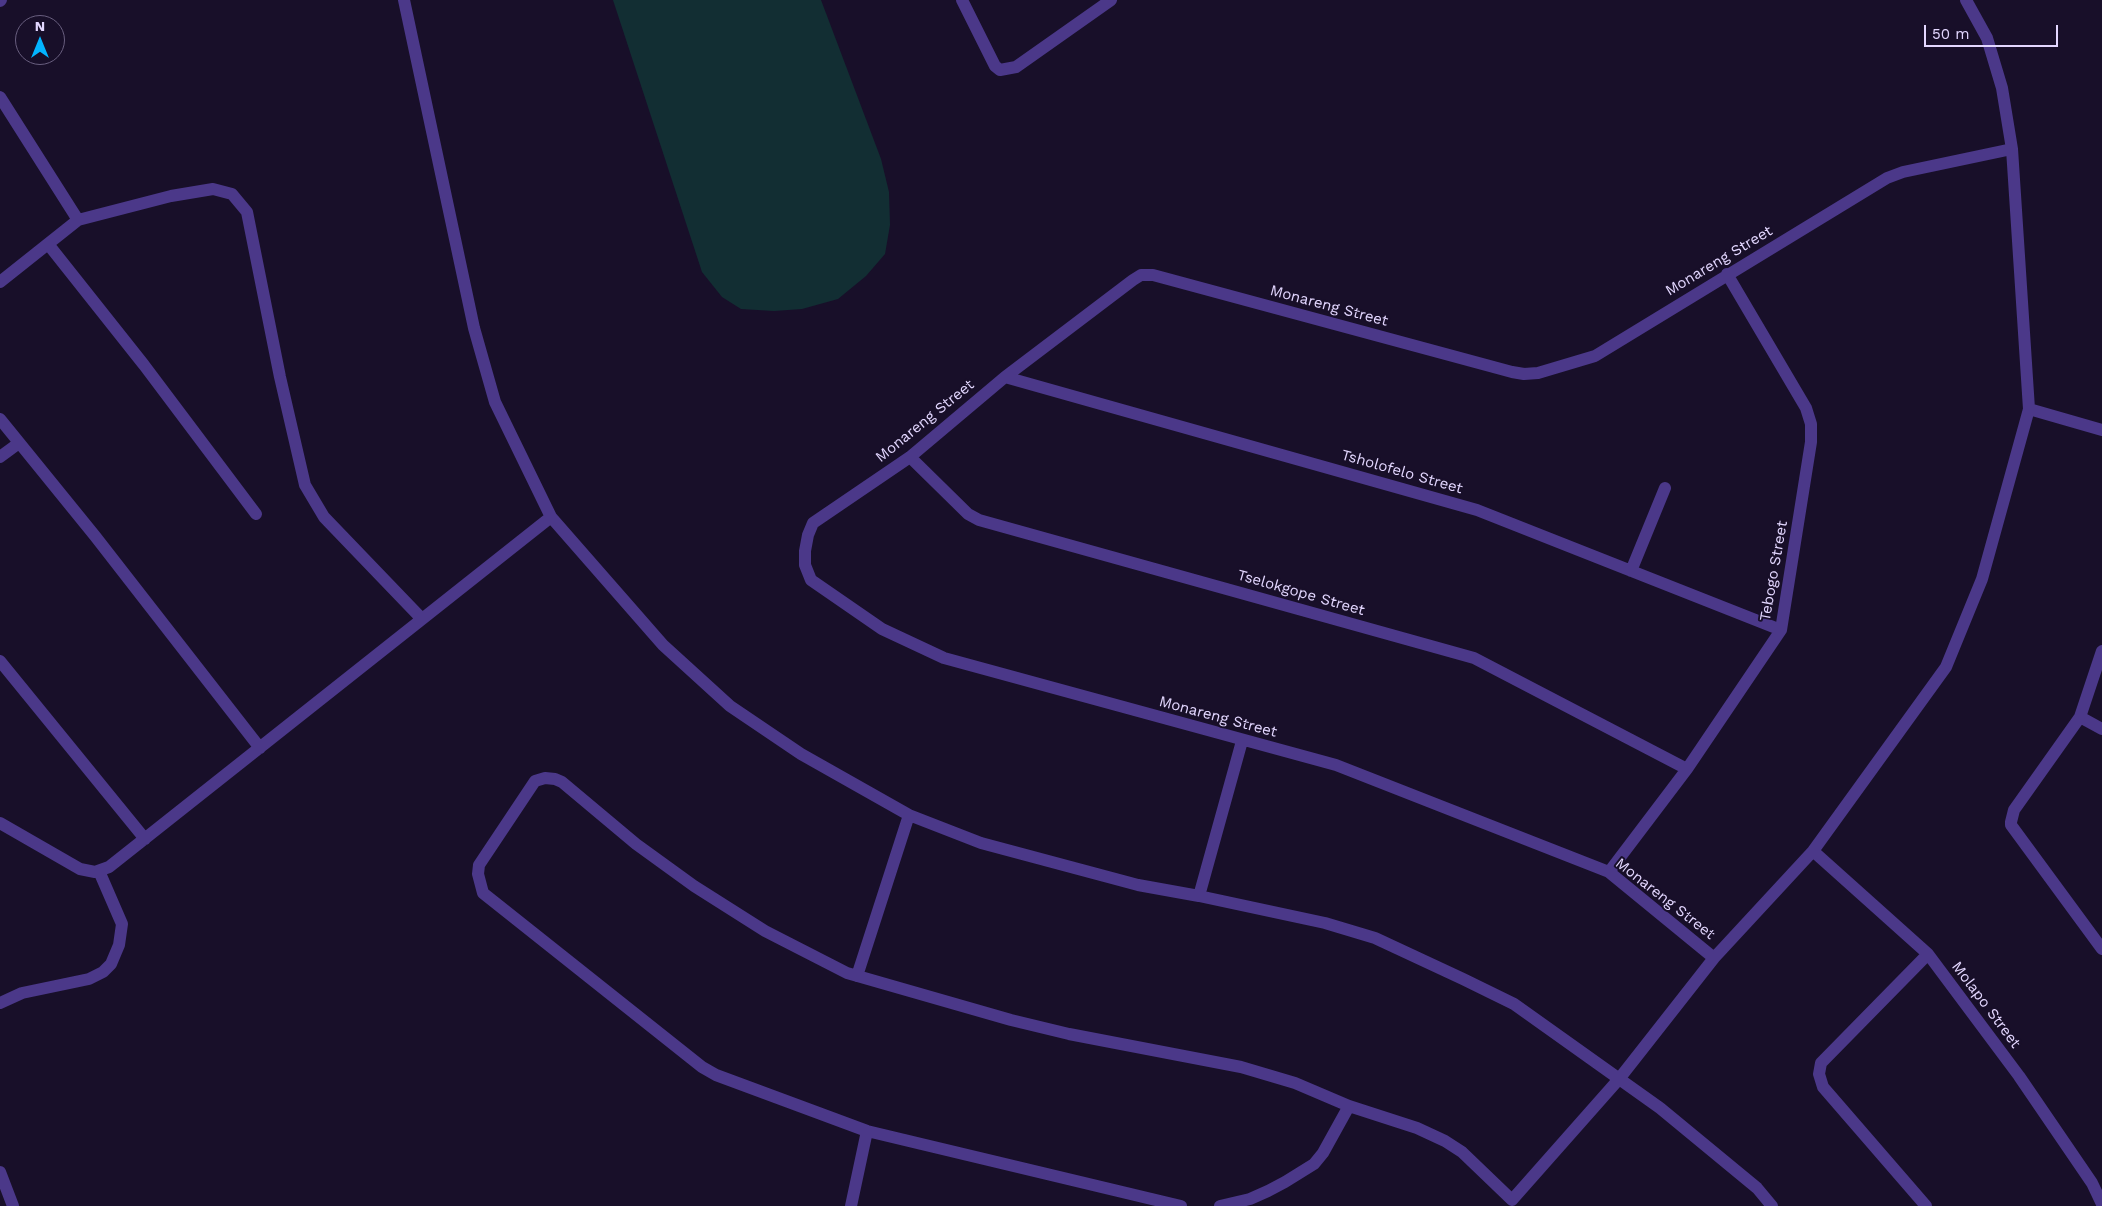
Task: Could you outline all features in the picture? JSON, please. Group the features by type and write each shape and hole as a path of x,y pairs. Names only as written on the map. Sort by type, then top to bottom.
{"street":[{"path":"404,0 474,328 495,402 551,517 663,645 730,706 801,754 909,815 981,843 1138,885 1325,923 1375,938 1514,1004 1660,1108 1757,1188 1772,1206"},
{"path":"962,0 995,66 1000,70 1016,67 1111,0"},
{"path":"1181,1206 867,1131 730,1081 702,1068 483,893 479,883 478,869 534,781 545,778 555,779 562,782 636,844 694,886 765,931 847,973 1011,1020 1241,1067 1295,1083 1349,1106 1417,1128 1445,1141 1462,1152 1509,1203 1619,1079 1714,958 1813,851 1950,660 1982,579 2029,409 2012,149 2002,88 1987,38 1966,0"},
{"path":"0,97 78,220"},
{"name":"Monareng Street","path":"1714,958 1609,872 1336,765 1242,741 944,658 882,629 811,580 805,565 804,551 808,535 813,523 910,457 1005,377 1142,275 1153,275 1524,374 1538,373 1595,356 1887,178 1903,172 2012,149"},
{"path":"0,282 78,220 171,196 213,189 232,194 247,212 280,377 305,485 324,517 422,619"},
{"path":"48,244 144,365 256,514"},
{"name":"Tebogo Street","path":"1609,872 1687,769 1781,630 1812,442 1811,424 1806,408 1727,274"},
{"name":"Tsholofelo Street","path":"1005,377 1477,510 1781,630"},
{"path":"2029,409 2102,430"},
{"path":"0,419 95,536 260,748"},
{"path":"0,457 19,443"},
{"name":"Tselokgope Street","path":"910,457 968,514 979,520 1474,658 1687,769"},
{"path":"1631,571 1665,488"},
{"path":"0,823 80,869 99,871 113,864 551,517"},
{"path":"2102,651 2080,717 2014,810 2011,823 2102,949"},
{"path":"0,661 146,838"},
{"path":"2080,717 2102,728"},
{"path":"1199,896 1242,741"},
{"path":"857,976 909,815"},
{"name":"Molapo Street","path":"1813,851 1928,954 2020,1076 2092,1183 2102,1204"},
{"path":"0,1003 22,992 89,979 103,972 111,964 119,945 122,924 99,871"},
{"path":"1926,1206 1823,1087 1819,1074 1821,1063 1928,954"},
{"path":"1220,1206 1250,1199 1268,1191 1314,1164 1323,1152 1349,1106"},
{"path":"851,1206 867,1131"},
{"path":"0,1172 13,1206"}],"green space":[{"path":"613,0 821,0 881,159 889,192 890,225 885,254 866,276 838,299 802,309 774,311 741,309 722,297 702,272"}]}
